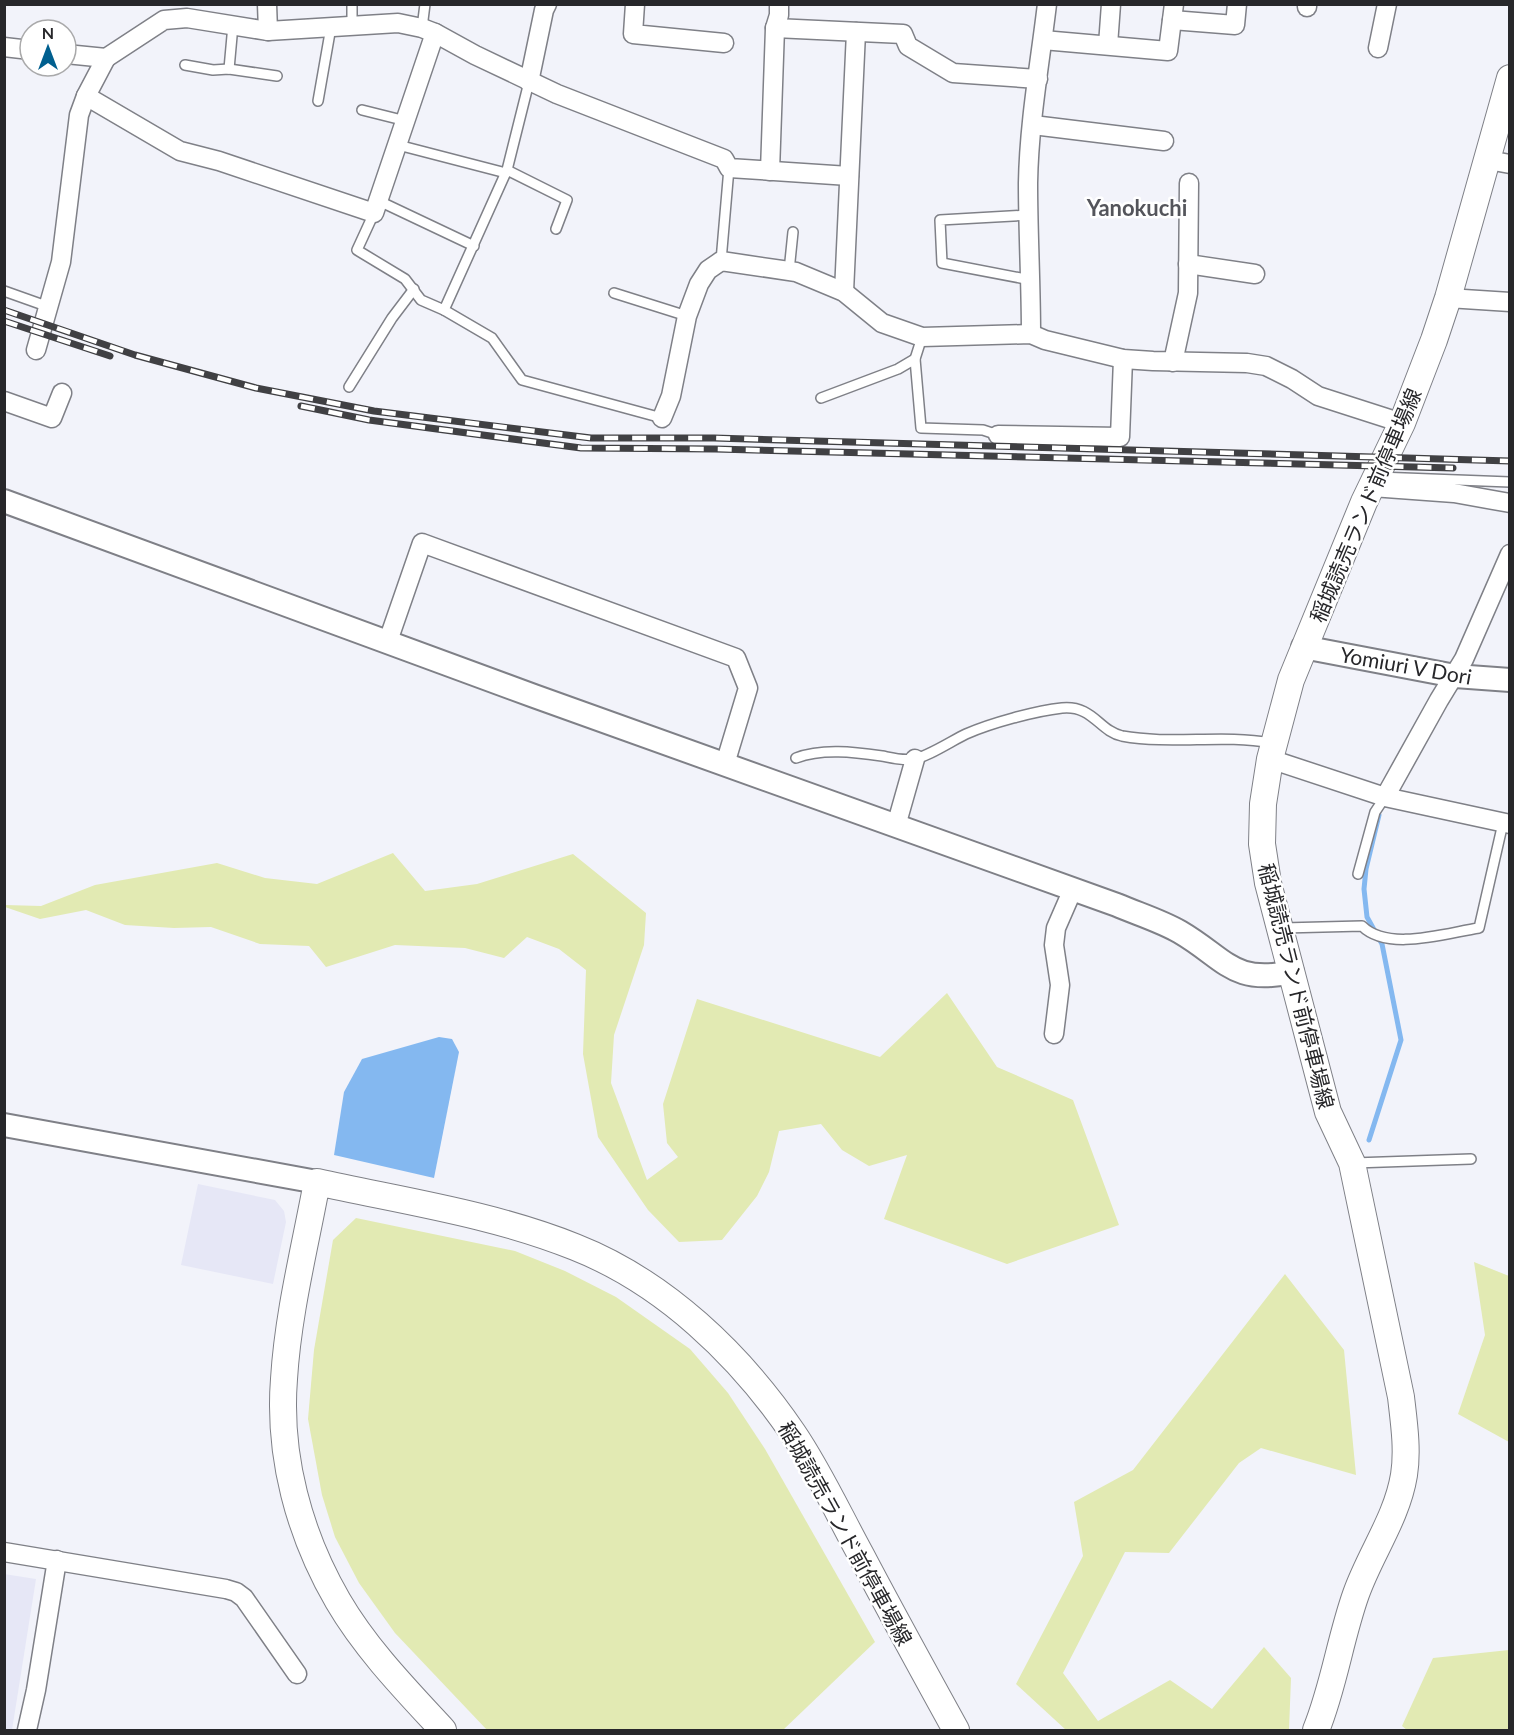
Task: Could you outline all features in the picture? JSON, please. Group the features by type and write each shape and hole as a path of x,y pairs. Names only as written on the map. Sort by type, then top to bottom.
{"main road":[{"name":"稲城読売ランド前停車場線","path":"1316,1731 1329,1694 1357,1592 1398,1501 1406,1457 1401,1397 1352,1163 1328,1112 1268,883 1262,844 1263,804 1272,751 1291,680 1303,647 1402,423 1499,162 1509,78"},
{"name":"稲城読売ランド前停車場線","path":"317,1182 477,1216 527,1230 577,1248 632,1277 666,1299 707,1333 743,1369 793,1433 956,1731"},
{"path":"317,1182 287,1346 284,1381 285,1441 293,1491 307,1537 338,1602 365,1641 443,1731"}],"street":[{"path":"267,4 268,31"},
{"path":"529,82 547,4"},
{"path":"634,4 633,34 724,43"},
{"path":"770,171 775,28 779,15 779,4"},
{"path":"1031,334 1028,182 1047,4"},
{"path":"1108,45 1112,4"},
{"path":"1043,40 1168,51 1173,12 1235,26 1237,4"},
{"path":"1378,48 1387,4"},
{"path":"36,350 61,262 80,114 86,96 106,58 164,12 268,31 398,23 428,31 529,82 724,159 729,168 849,176"},
{"path":"775,28 903,34 908,46 952,73 1038,79"},
{"path":"86,96 180,151 377,207 406,121 428,31"},
{"path":"844,292 856,32"},
{"path":"78,55 106,58"},
{"path":"1033,125 1164,141"},
{"path":"1173,362 1188,293 1189,183"},
{"path":"662,418 671,396 687,316 699,284 708,270 721,261 796,272 844,292 882,323 921,337 1031,334 1045,340 1123,359 1247,363 1266,366 1318,396 1402,423"},
{"path":"1188,264 1255,274"},
{"path":"1448,298 1509,302"},
{"path":"998,435 1120,437 1123,359"},
{"path":"4,401 52,418 62,393"},
{"path":"1374,482 1509,503"},
{"path":"4,501 1166,925 1182,933 1228,966 1245,974 1272,976 1292,972"},
{"path":"388,641 423,543 736,658 748,688 725,764"},
{"path":"1386,797 1468,652 1509,554"},
{"name":"Yomiuri V Dori","path":"1303,647 1455,676 1509,680"},
{"path":"1272,751 1386,797 1506,824"},
{"path":"896,826 915,759"},
{"path":"1054,1034 1060,985 1054,945 1059,921 1073,890"},
{"path":"4,1125 317,1182"},
{"path":"4,1552 236,1592 244,1598 297,1674"},
{"path":"27,1731 57,1560"}],"lane":[{"path":"352,4 352,25"},
{"path":"425,4 428,31"},
{"path":"229,69 233,26"},
{"path":"318,101 331,27"},
{"path":"185,65 277,76"},
{"path":"444,310 507,172 529,82"},
{"path":"362,110 406,121"},
{"path":"398,145 507,172 567,200 556,230"},
{"path":"721,261 729,168"},
{"path":"474,246 377,207 357,250 405,279 421,300 444,310 492,338 522,380 662,418"},
{"path":"1029,214 940,220 942,263 1031,280"},
{"path":"789,271 793,232"},
{"path":"349,387 392,318 414,290"},
{"path":"4,291 49,307"},
{"path":"614,293 687,316"},
{"path":"921,337 915,359 921,428 983,430 998,435"},
{"path":"821,398 897,369 915,359"},
{"path":"1374,482 1509,482"},
{"path":"796,758 809,753 833,752 915,759 967,733 992,724 1060,708 1074,707 1083,710 1118,735 1149,740 1249,739 1272,751"},
{"path":"1358,874 1375,812 1386,797"},
{"path":"1280,928 1362,926 1368,932 1385,939 1405,940 1479,928 1506,824"},
{"path":"1352,1163 1471,1159"}],"shaded area":[{"path":"198,1184 275,1200 284,1211 286,1222 273,1284 181,1265"},
{"path":"4,1574 36,1579 12,1730 4,1730"}],"green space":[{"path":"393,853 425,891 477,884 573,854 646,913 644,945 614,1035 611,1083 647,1180 678,1157 667,1143 663,1104 697,999 880,1057 947,993 997,1067 1073,1100 1119,1225 1007,1264 884,1219 907,1155 869,1166 842,1150 821,1124 779,1131 769,1172 757,1196 722,1240 679,1242 648,1210 598,1137 583,1054 586,970 559,949 527,937 504,958 465,948 395,945 326,967 309,946 260,944 211,927 174,928 125,925 86,910 40,919 5,907 5,905 41,906 95,885 217,863 265,878 317,884"},
{"path":"356,1218 515,1251 565,1271 616,1297 690,1349 728,1393 765,1449 875,1642 783,1730 487,1730 395,1633 359,1583 335,1537 322,1495 308,1419 314,1350 333,1240"},
{"path":"1474,1262 1509,1276 1509,1442 1458,1414 1485,1335"},
{"path":"1285,1274 1344,1350 1356,1475 1261,1448 1239,1463 1169,1553 1125,1552 1063,1673 1098,1721 1170,1680 1212,1709 1264,1647 1291,1678 1289,1730 1066,1730 1016,1684 1083,1556 1074,1502 1133,1470"},
{"path":"1509,1650 1509,1730 1407,1730 1402,1726 1433,1658"}],"water":[{"path":"439,1037 452,1039 459,1052 434,1178 334,1155 344,1092 362,1059"}],"waterway":[{"path":"1369,1140 1401,1040 1382,944 1367,917 1364,889 1366,869 1379,815"}],"railway":[{"path":"4,310 135,355 256,388 374,411 591,438 714,438 1510,461"},
{"path":"4,321 110,356"},
{"path":"301,406 369,420 581,448 715,449 1453,468"}],"district":[{"name":"Yanokuchi","path":"1137,207"}]}
